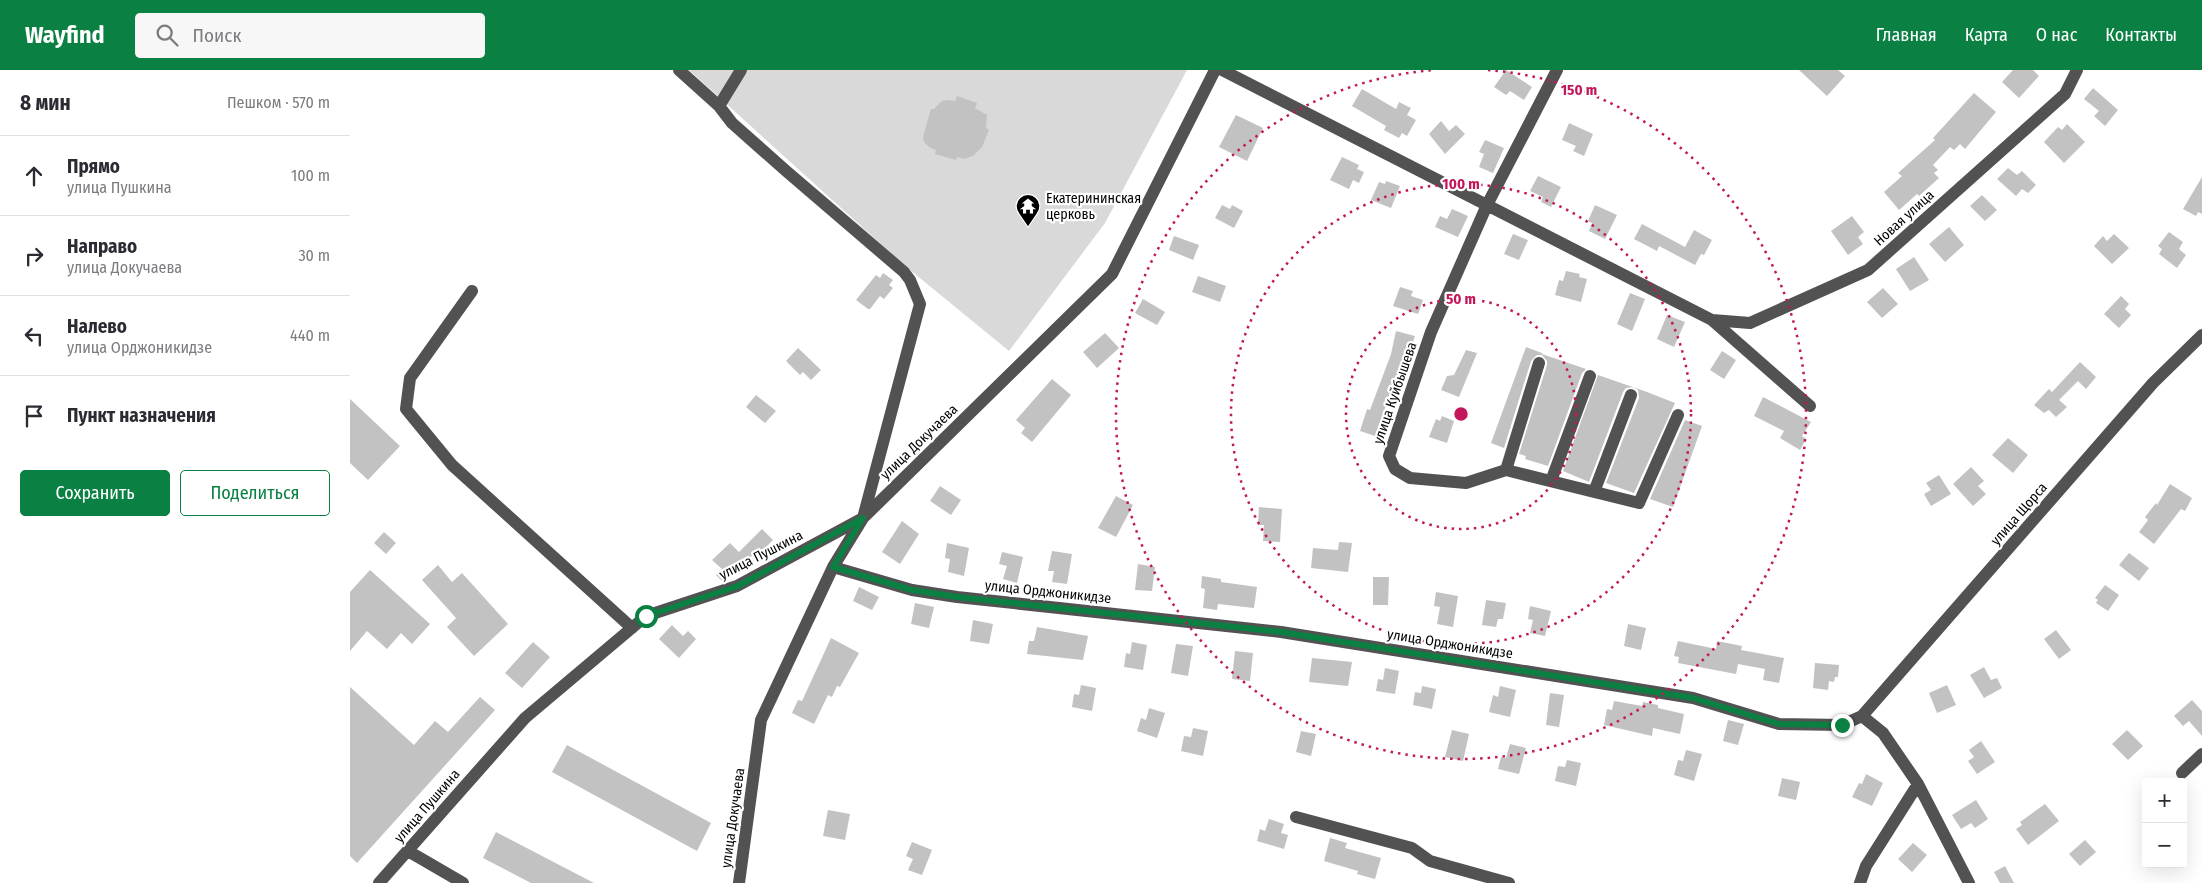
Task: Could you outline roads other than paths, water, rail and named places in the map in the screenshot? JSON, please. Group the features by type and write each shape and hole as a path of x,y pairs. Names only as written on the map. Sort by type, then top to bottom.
{"street":[{"path":"679,70 719,106 732,123 904,272 910,280 920,304 863,518"},
{"path":"719,106 741,70"},
{"name":"улица Докучаева","path":"739,883 761,720 833,567 863,518 1112,274 1215,70"},
{"path":"1222,70 1712,320 1810,406"},
{"name":"улица Куйбышева","path":"1506,470 1466,484 1410,478 1395,469 1389,456 1431,332 1487,204 1557,70"},
{"name":"Новая улица","path":"1712,320 1750,323 1868,270 2065,94 2077,70"},
{"path":"472,291 410,378 406,409 452,465 632,628"},
{"name":"улица Щорса","path":"1862,716 2153,383 2202,336"},
{"path":"1539,363 1506,470 1639,503 1678,415"},
{"path":"1551,481 1590,376"},
{"path":"1594,492 1631,395"},
{"name":"улица Пушкина","path":"379,883 525,718 646,616 738,586 863,518"},
{"name":"улица Орджоникидзе","path":"833,567 912,590 957,597 1281,632 1683,696 1779,724 1842,725 1862,716"},
{"path":"1862,716 1882,733 1918,784 1969,883"},
{"path":"2182,773 2202,754"},
{"path":"1860,883 1866,866 1918,784"},
{"path":"1296,817 1412,848 1430,861 1509,883"},
{"path":"408,851 463,883"}],"place":[{"name":"Екатерининская церковь","path":"1028,227"}]}
